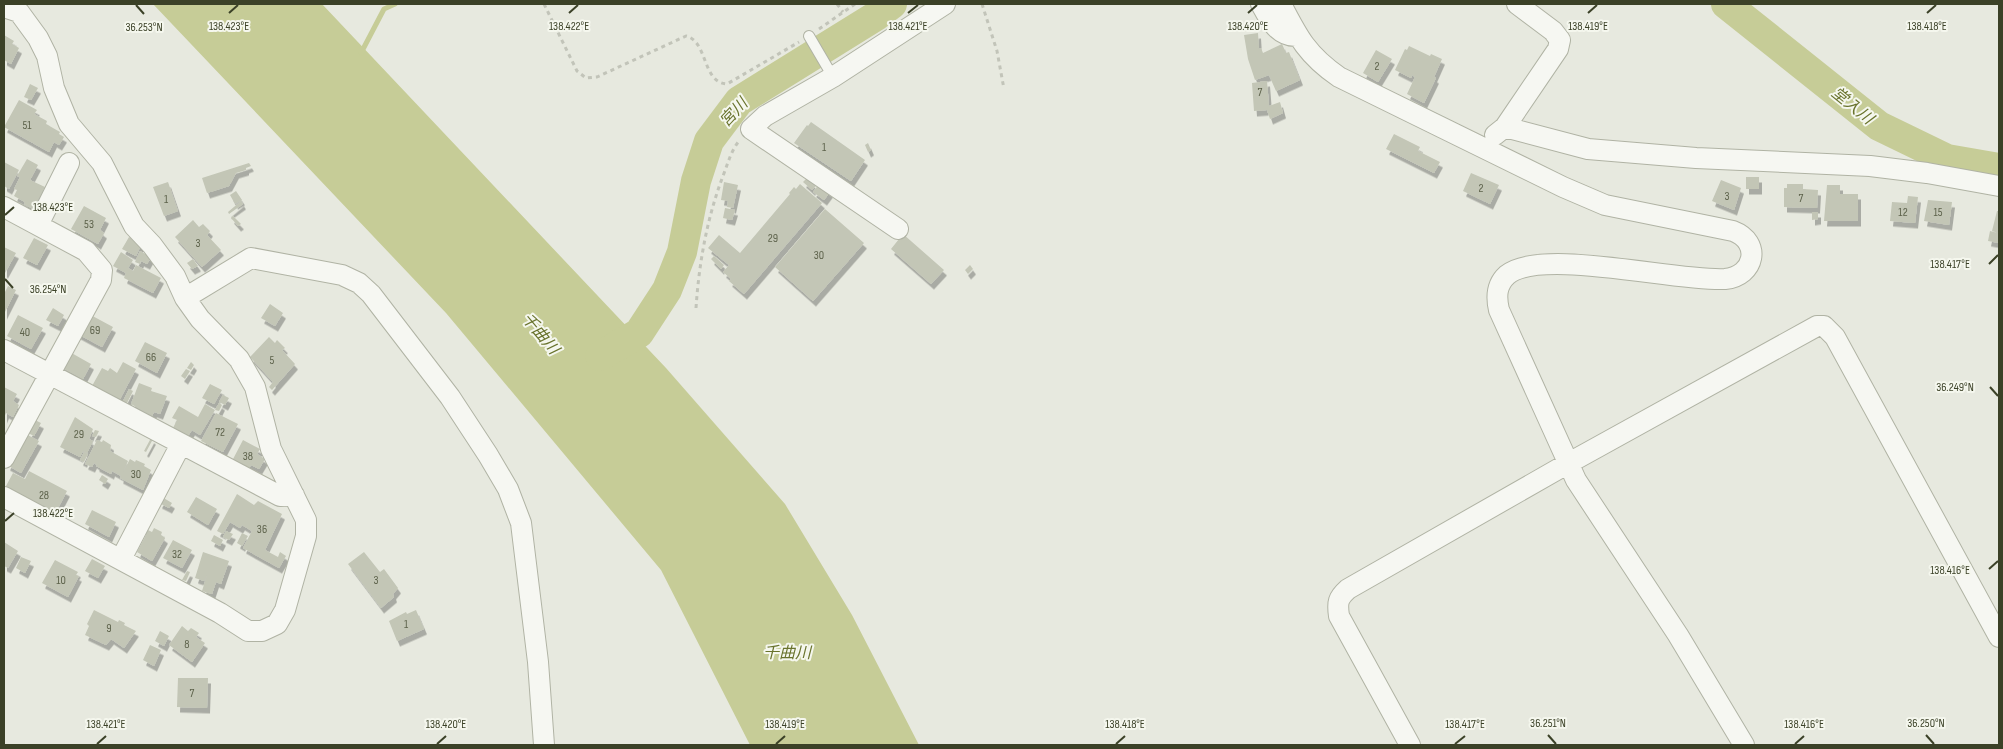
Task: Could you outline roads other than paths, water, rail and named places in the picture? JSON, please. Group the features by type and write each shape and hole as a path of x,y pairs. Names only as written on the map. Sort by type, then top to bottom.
{"street":[{"path":"898,229 751,129 765,116 829,70 944,4"},
{"path":"1261,4 1283,34 1297,36"},
{"path":"1281,4 1297,36 1315,59 1339,77 1563,187 1605,205 1733,231 1745,239 1752,255 1747,269 1734,277 1706,279 1567,264 1518,269 1500,283 1497,292 1498,310 1567,464 1587,499 1678,635 1744,745"},
{"path":"1482,147 1504,127 1558,50 1560,40 1553,31 1517,4"},
{"path":"4,7 19,12 38,38 48,56 54,88 69,124 102,163 134,226 152,245 175,276 185,298 200,319 239,359 255,387 271,449 306,520 306,536 285,610 277,624 262,630 248,631 213,609 4,497"},
{"path":"1504,127 1588,149 1696,158 1870,166 1927,173 1999,186"},
{"path":"38,225 68,163"},
{"path":"4,207 86,251 102,270 101,280 4,458"},
{"path":"185,298 251,258 342,275 359,283 372,294 450,397 488,455 508,489 521,523 538,662 544,745"},
{"path":"1410,745 1339,616 1337,604 1339,597 1348,588 1567,464 1807,331 1824,326 1835,337 1999,637"},
{"path":"4,350 280,496 294,495"},
{"path":"121,559 181,444"}],"lane":[{"path":"810,39 829,70"}],"water":[{"name":"千曲川","path":"153,4 322,4 666,368 785,504 852,615 919,745 750,745 661,570 446,313"}],"waterway":[{"path":"361,53 384,9 395,4"},
{"name":"宮川","path":"600,356 639,333 667,290 682,252 696,181 709,141 739,101 876,16 892,4"},
{"name":"堂入川","path":"1726,4 1879,126 1947,159 1999,168"}]}
